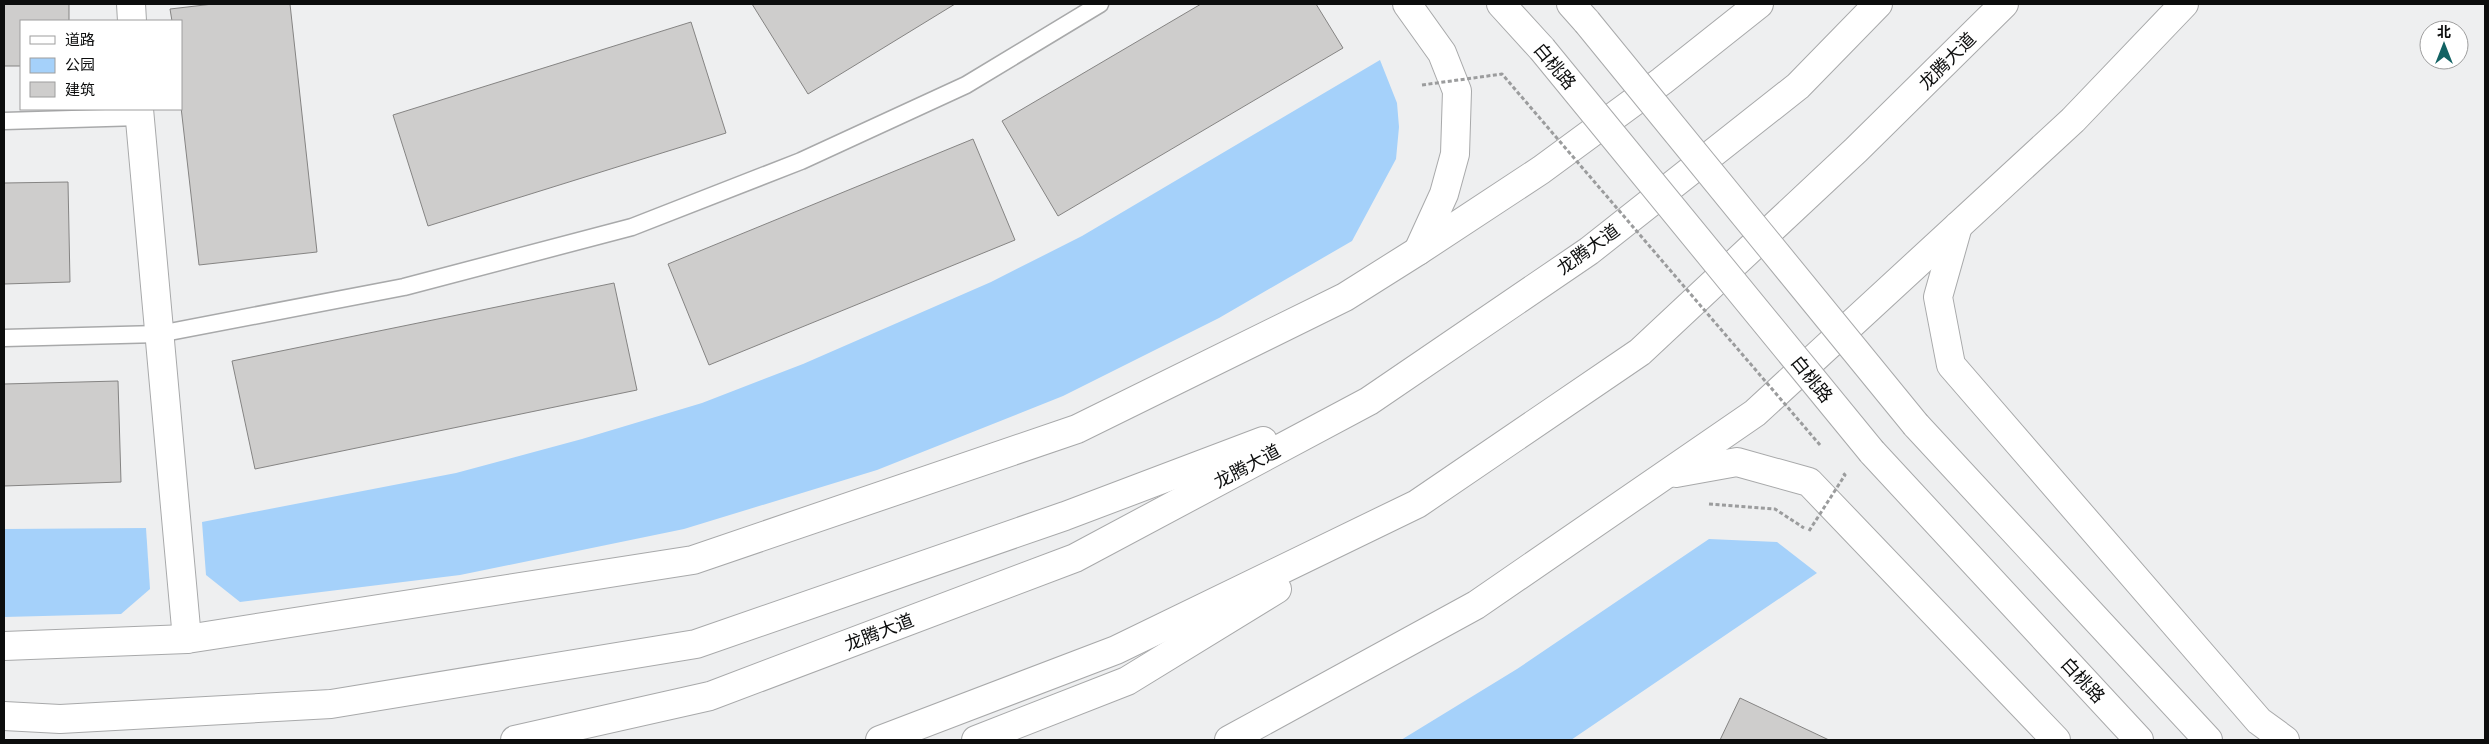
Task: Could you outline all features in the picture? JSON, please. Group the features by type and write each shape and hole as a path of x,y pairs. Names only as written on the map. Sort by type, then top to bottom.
{"main road":[{"path":"131,4 132,20"},
{"path":"1407,4 1442,53 1457,91 1454,154 1444,194 1418,251"},
{"name":"白桃路","path":"1501,4 1542,49 1872,452 2140,740"},
{"path":"4,646 187,639 693,560 1078,429 1345,297 1541,170 1662,81 1759,4"},
{"name":"龙腾大道","path":"515,740 710,696 1075,558 1370,401 1589,251 1798,86 1878,4"},
{"name":"龙腾大道","path":"880,740 1116,650 1417,504 1640,352 1856,150 2004,4"},
{"path":"1229,740 1476,605 1755,413 2073,120 2184,4"},
{"path":"1579,13 1916,425 2208,740"},
{"path":"139,113 187,639"},
{"path":"1958,226 1938,297 1951,365 2259,721 2285,740"},
{"path":"4,716 60,719 330,704 696,644 1065,516 1370,401"},
{"path":"1665,475 1737,462 1809,482 2056,740"},
{"path":"976,740 1127,681 1417,504"}],"lane":[{"path":"4,338 159,334 404,286 632,227 801,161 966,85 1100,4"},
{"path":"4,121 139,113"}],"path":[{"path":"1422,85 1502,74 1825,452"},
{"path":"1703,503 1774,509 1808,531 1845,475 1838,467"}],"green space":[{"path":"1380,60 1397,103 1399,127 1396,159 1352,241 1219,318 1063,396 877,470 684,529 460,575 240,602 206,575 202,522 456,473 582,439 702,403 803,364 991,282 1082,236"},
{"path":"146,528 150,589 121,614 4,617 4,529"},
{"path":"1709,539 1777,542 1817,573 1571,740 1401,740 1517,669"}],"building":[{"path":"4,4 69,4 69,20 20,20 20,66 4,66"},
{"path":"213,4 290,4 317,252 199,265 181,110 182,20 172,20 170,9"},
{"path":"752,4 955,4 808,94"},
{"path":"1201,4 1316,4 1343,48 1058,216 1002,121"},
{"path":"691,22 726,133 428,226 393,115"},
{"path":"973,139 1015,240 709,365 668,264"},
{"path":"68,182 70,282 4,284 4,183"},
{"path":"614,283 637,390 255,469 232,361"},
{"path":"118,381 121,482 4,486 4,384"},
{"path":"1740,698 1829,740 1720,740"}]}
